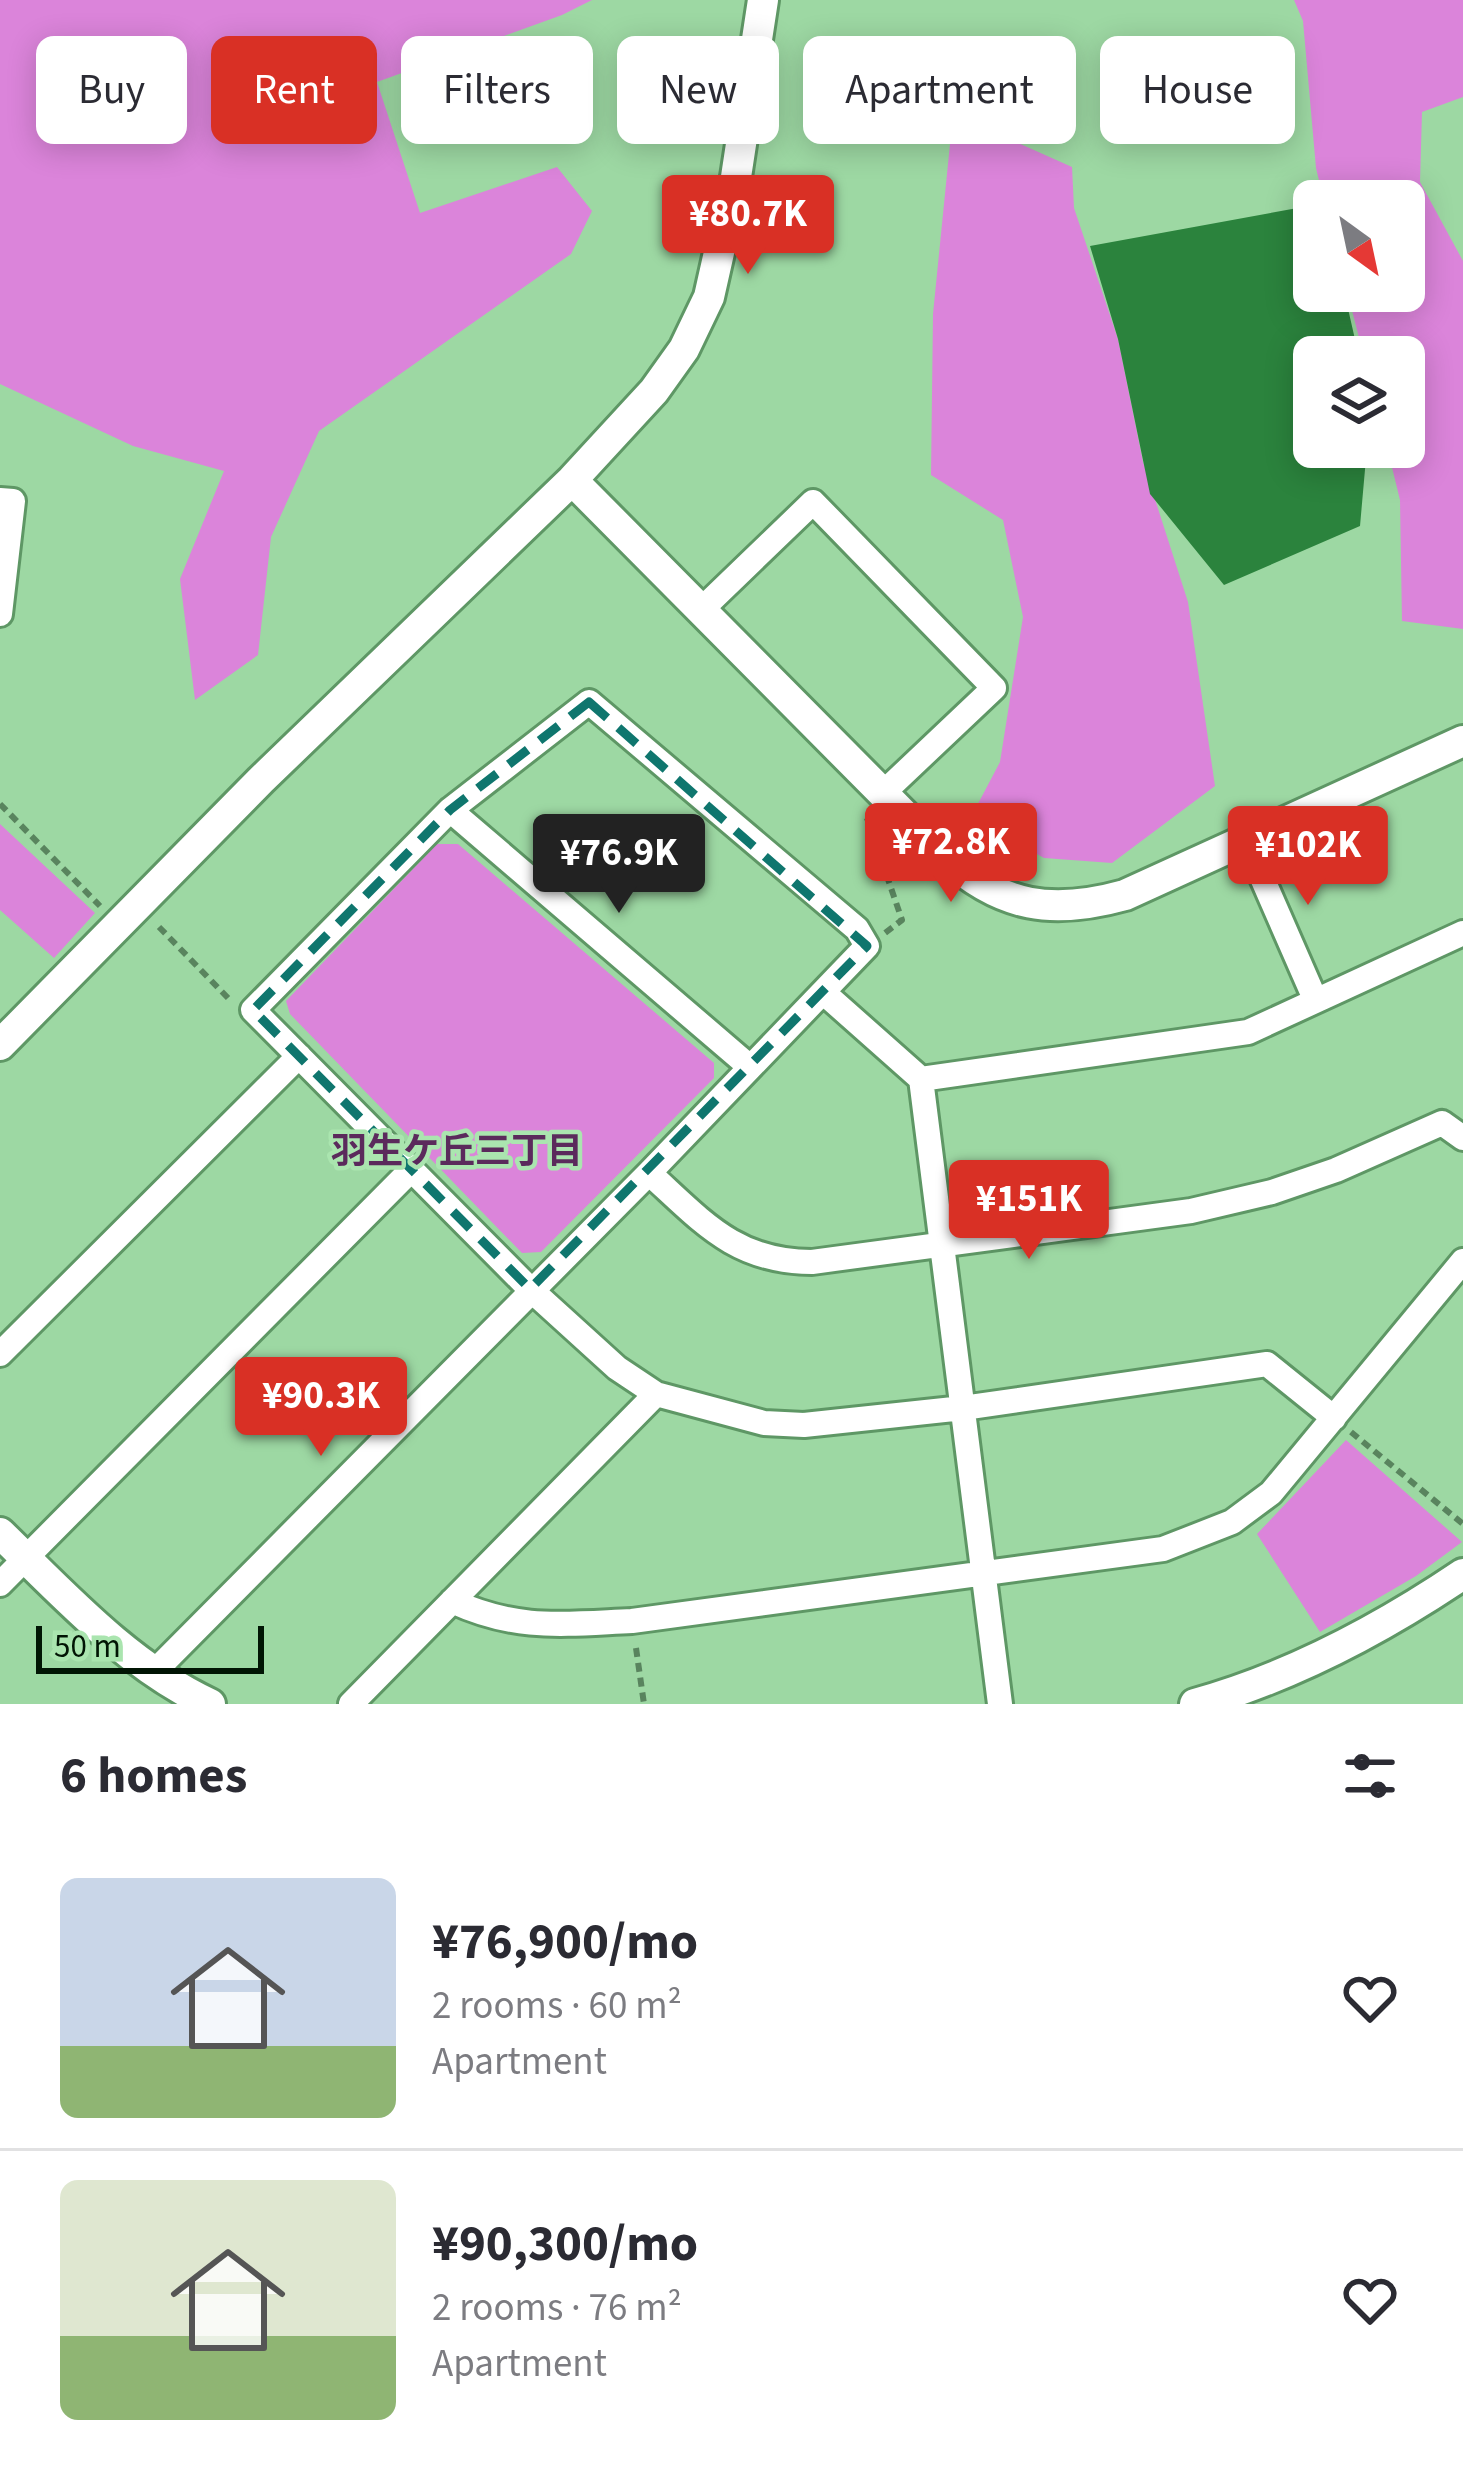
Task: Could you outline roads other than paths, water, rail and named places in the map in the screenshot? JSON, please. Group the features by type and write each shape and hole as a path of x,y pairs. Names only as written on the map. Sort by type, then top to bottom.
{"street":[{"path":"0,1045 261,780 572,480 654,391 684,350 709,297 736,176 763,0"},
{"path":"572,480 965,874 1015,901 1044,907 1088,905 1125,896 1463,742"},
{"path":"0,500 13,501 0,614"},
{"path":"702,609 813,502 994,688 882,794"},
{"path":"154,1672 530,1289 649,1173 868,946 857,929 590,702 449,810 253,1010 530,1289 616,1368 656,1394 764,1423 803,1425 964,1408 1267,1364 1334,1418"},
{"path":"449,810 750,1067"},
{"path":"1246,842 1315,999"},
{"path":"920,1078 1248,1032 1463,933"},
{"path":"824,993 920,1078 1000,1704"},
{"path":"0,1354 299,1056"},
{"path":"649,1173 723,1241 786,1262 812,1262 1191,1211 1272,1192 1336,1170 1442,1123 1463,1138"},
{"path":"0,1584 410,1171"},
{"path":"452,1601 491,1619 544,1624 632,1621 1163,1549 1232,1522 1271,1493 1463,1261"},
{"path":"351,1704 656,1394"},
{"path":"0,1532 70,1603 154,1672 210,1704"},
{"path":"1195,1704 1309,1664 1463,1574"}],"district":[{"name":"羽生ケ丘三丁目","path":"457,1151"}]}
